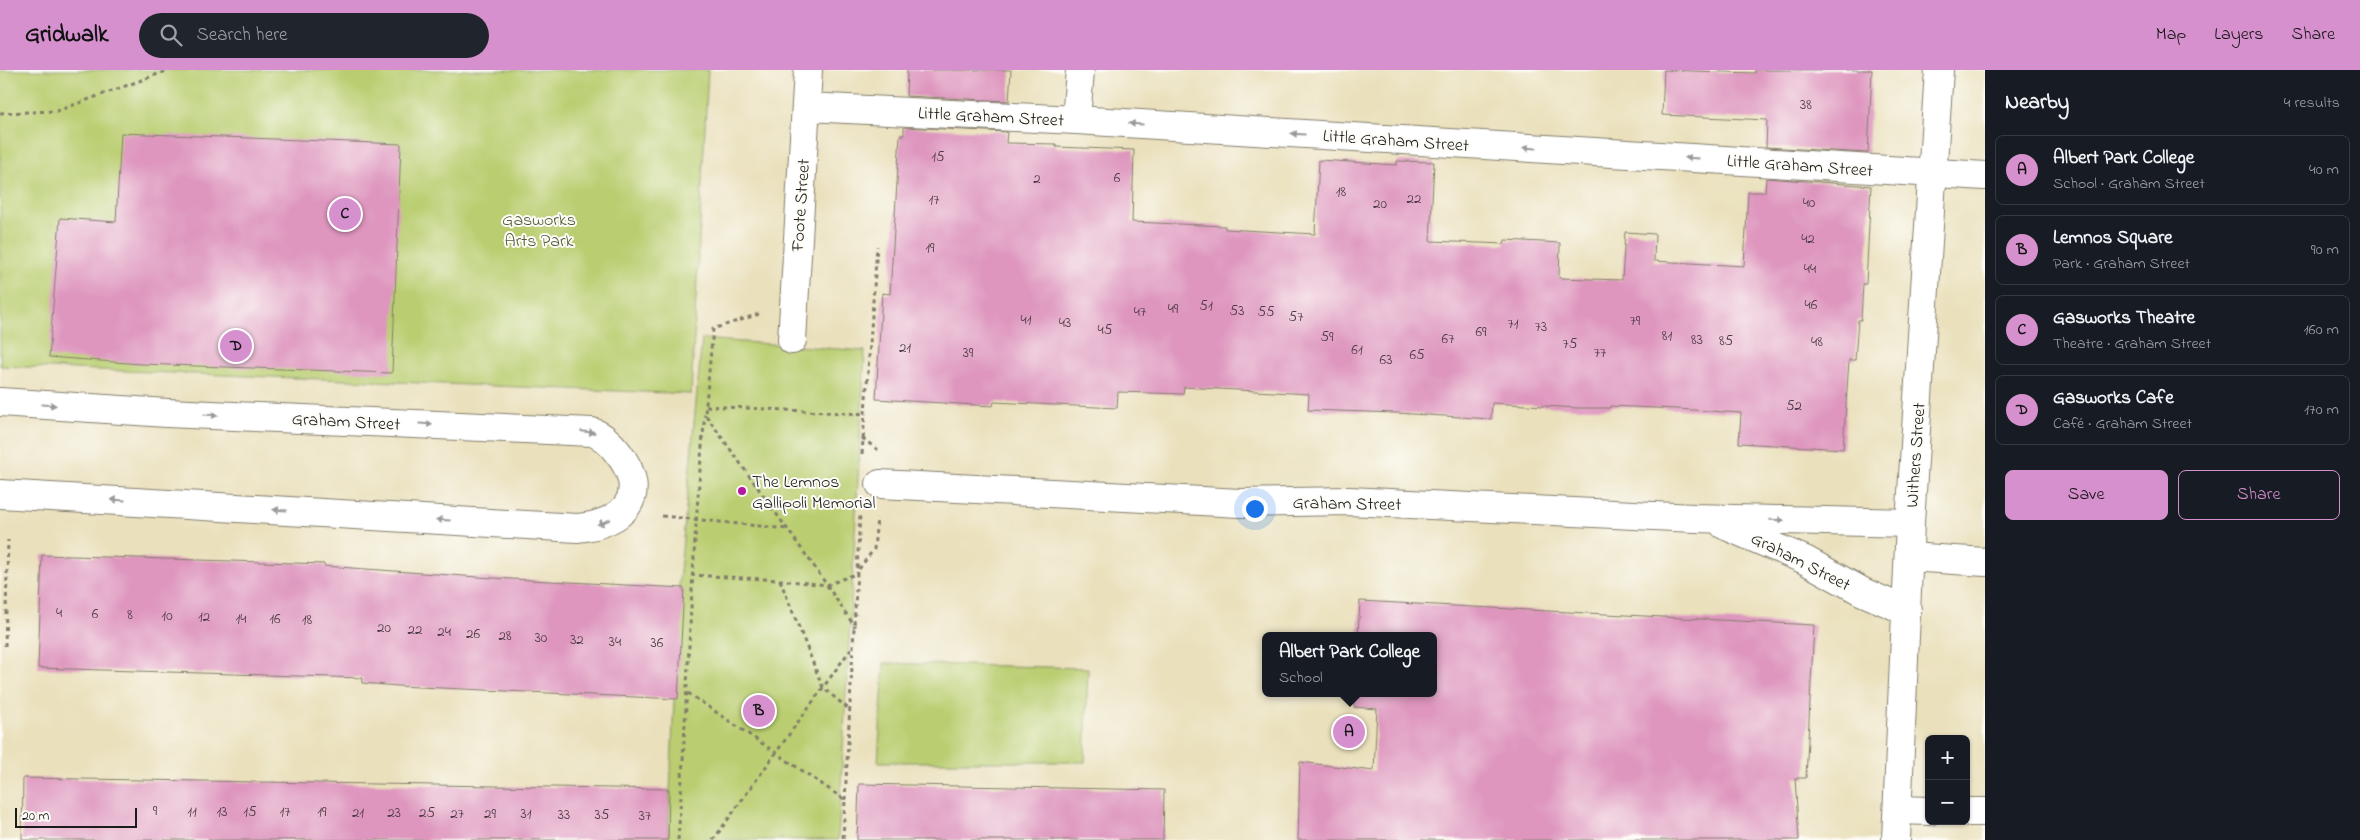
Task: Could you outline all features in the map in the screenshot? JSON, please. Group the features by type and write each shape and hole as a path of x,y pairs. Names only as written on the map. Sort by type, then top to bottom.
{"street":[{"name":"Foote Street","path":"792,340 808,70"},
{"path":"1076,120 1080,70"},
{"name":"Withers Street","path":"1896,840 1910,523 1939,70"},
{"name":"Little Graham Street","path":"806,107 1076,120 1985,176"},
{"name":"Graham Street","path":"0,402 167,413 592,432 604,438 616,450 630,472 633,488 632,500 623,512"},
{"name":"Graham Street","path":"880,484 1240,504 1349,502 1694,518 1910,523"},
{"path":"0,494 577,528 590,527 607,521 623,512"},
{"name":"Graham Street","path":"1694,518 1729,527 1767,542 1825,570 1863,592 1907,611"},
{"path":"1909,557 1985,562"},
{"path":"1898,810 1925,811"},
{"path":"1970,812 1985,812"}],"path":[{"path":"0,113 57,111 169,70"},
{"path":"862,456 877,246"},
{"path":"678,840 688,693 691,576 695,519 714,329 794,301"},
{"path":"706,406 866,414"},
{"path":"705,414 788,529 855,628"},
{"path":"691,576 780,580 827,585 858,571 874,549 880,484"},
{"path":"843,840 860,503"},
{"path":"623,512 788,529"},
{"path":"5,646 8,540"},
{"path":"780,580 823,688 850,710"},
{"path":"713,840 854,646"},
{"path":"688,693 845,800"}],"green space":[{"name":"Gasworks Arts Park","path":"0,70 708,70 691,394 0,366"},
{"path":"702,339 865,351 838,840 668,840 679,582"},
{"path":"884,663 1088,668 1085,762 878,762"}],"building":[{"path":"907,70 1011,70 1009,101 906,96"},
{"path":"1664,70 1755,73 1755,70 1872,70 1868,153 1766,147 1767,120 1662,115"},
{"path":"904,127 1007,132 1006,143 1056,144 1056,147 1134,150 1132,222 1225,226 1225,229 1315,234 1319,160 1397,165 1397,161 1434,162 1430,241 1504,244 1505,240 1560,243 1559,278 1622,280 1625,232 1655,234 1654,261 1744,266 1748,192 1765,192 1766,178 1871,186 1866,284 1863,284 1861,320 1858,320 1855,360 1849,360 1843,449 1739,443 1741,413 1677,409 1610,406 1610,408 1578,408 1492,403 1491,419 1308,410 1309,394 1184,387 1183,394 1118,392 1117,408 994,402 993,406 876,399 882,293 890,294 900,135 904,135"},
{"path":"121,133 401,144 392,373 141,364 49,357 60,218 116,222"},
{"path":"42,555 324,564 324,566 492,578 684,588 678,699 398,686 362,683 363,678 38,668"},
{"path":"1360,601 1814,625 1806,778 1795,778 1799,840 1298,840 1300,762 1374,771 1377,709 1354,707 1354,697 1437,697 1437,632 1358,632"},
{"path":"23,778 669,789 668,840 22,840"},
{"path":"859,784 1164,790 1163,840 857,840"}],"place":[{"name":"Gasworks Theatre","path":"345,214"},
{"name":"Gasworks Cafe","path":"236,346"},
{"name":"The Lemnos Gallipoli Memorial","path":"742,491"},
{"name":"Lemnos Square","path":"759,711"},
{"name":"Albert Park College","path":"1349,732"}]}
